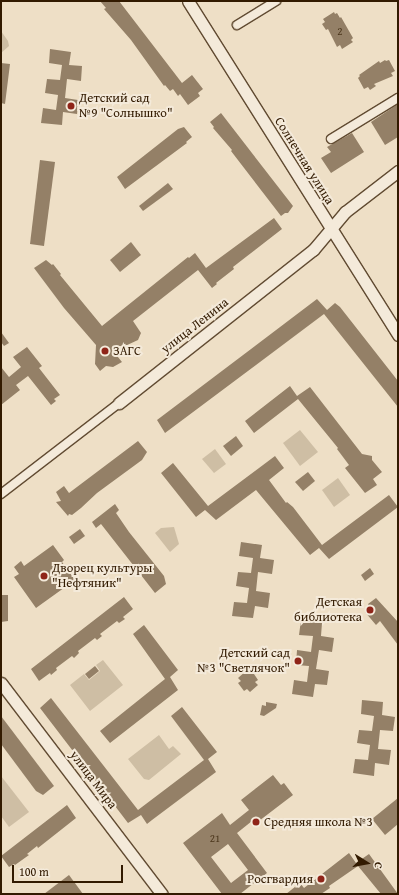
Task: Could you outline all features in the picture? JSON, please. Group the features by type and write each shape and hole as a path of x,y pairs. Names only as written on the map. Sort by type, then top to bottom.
{"street":[{"name":"Солнечная улица","path":"188,1 330,230 398,335"},
{"path":"237,25 276,1"},
{"path":"331,139 398,98"},
{"name":"улица Ленина","path":"1,494 309,254 345,212 398,171"},
{"name":"улица Мира","path":"1,683 162,894"}],"shaded area":[{"path":"1,31 8,41 9,46 1,53"},
{"path":"300,430 318,452 300,466 283,443"},
{"path":"215,449 226,464 214,473 202,459"},
{"path":"338,478 350,495 334,507 322,490"},
{"path":"174,527 179,544 170,552 155,533 161,528"},
{"path":"103,660 123,685 90,711 70,685 84,674 89,680 100,671 96,665"},
{"path":"159,735 169,749 173,746 181,754 149,780 144,779 128,759"},
{"path":"1,776 29,812 9,827 1,816"}],"building":[{"path":"100,1 119,1 182,83 192,75 203,89 198,93 200,96 188,105 180,94 178,96 173,89 170,91 165,85 164,86 131,40 104,9 106,8"},
{"path":"334,12 335,14 337,13 340,18 341,17 353,38 351,40 353,42 342,49 340,45 337,47 328,29 326,30 322,24 325,22 323,19"},
{"path":"50,49 71,52 69,65 82,66 81,81 67,79 65,98 78,100 77,114 63,112 62,125 41,123 43,108 56,110 58,95 45,93 47,79 60,80 62,65 49,63"},
{"path":"385,60 389,60 395,71 391,73 393,76 374,84 376,86 370,90 368,87 364,89 358,78 360,76 359,75 379,61 380,63"},
{"path":"1,63 10,64 5,104 1,103"},
{"path":"398,104 398,137 385,145 371,122"},
{"path":"221,113 293,206 288,213 281,216 231,151 232,150 213,128 214,127 210,122"},
{"path":"184,127 192,137 186,142 187,143 125,189 117,177 178,129"},
{"path":"352,133 364,152 331,173 321,158 331,152 327,147"},
{"path":"40,160 55,162 44,246 30,244"},
{"path":"168,183 173,189 143,211 139,206"},
{"path":"274,218 282,229 233,267 234,269 212,288 198,270 133,321 141,333 138,340 125,346 114,346 117,349 113,351 122,362 113,367 106,366 100,371 95,364 96,345 64,308 34,268 46,260 52,265 53,264 61,274 60,275 102,326 188,257 189,258 195,253 206,268"},
{"path":"131,242 141,255 120,272 110,260"},
{"path":"317,299 327,310 335,303 340,307 398,381 398,407 324,314 165,433 157,420"},
{"path":"1,332 9,343 4,346 1,342"},
{"path":"27,347 42,366 39,368 60,395 54,399 56,401 51,405 28,376 16,385 20,390 1,405 1,367 9,377 21,367 13,357"},
{"path":"290,386 297,396 310,387 362,454 372,456 372,460 382,472 373,479 377,485 365,493 345,468 349,465 337,449 338,448 298,399 254,433 245,421"},
{"path":"236,436 243,446 231,456 223,446"},
{"path":"138,441 147,452 142,460 97,493 72,515 69,514 68,516 56,502 61,501 56,492 64,486 69,493"},
{"path":"275,456 284,468 269,480 286,503 287,502 293,507 322,545 389,495 398,507 329,559 319,548 310,555 256,490 216,520 205,510 196,517 161,473 173,463 208,506"},
{"path":"308,472 315,481 303,491 295,482"},
{"path":"115,504 119,510 116,513 164,576 166,584 155,593 101,524 96,528 92,522"},
{"path":"80,529 85,536 74,544 69,537"},
{"path":"241,542 262,545 260,558 274,560 272,574 258,572 256,591 270,593 268,608 255,606 253,618 232,616 234,602 247,603 249,588 236,586 238,572 251,573 253,558 239,556"},
{"name":"Дворец культуры \"Нефтяник\"","path":"53,545 64,560 62,562 75,580 36,608 14,577 19,574 14,567 21,561 24,566"},
{"path":"370,568 374,574 365,581 361,575"},
{"path":"1,595 8,595 8,621 1,622"},
{"path":"124,597 133,609 123,617 125,619 119,623 117,621 100,634 102,636 97,640 95,638 78,651 79,653 74,658 72,656 56,668 57,670 51,675 50,673 39,681 31,669"},
{"path":"376,598 398,622 398,645 380,621 376,625 365,612 370,608 368,604"},
{"path":"301,620 322,623 321,636 334,638 332,652 319,650 316,669 329,671 327,685 315,684 313,697 292,694 294,680 307,682 309,666 296,665 297,650 311,652 313,636 299,635"},
{"path":"144,625 178,670 170,677 178,690 110,743 100,731 165,679 133,634"},
{"path":"95,666 99,671 89,679 85,674"},
{"path":"246,671 249,674 252,671 258,680 255,682 258,685 250,692 247,689 244,691 238,683 241,681 238,678"},
{"path":"51,698 138,810 204,760 171,716 182,707 217,752 208,759 216,772 147,824 141,815 128,823 40,708"},
{"path":"362,700 383,702 382,715 395,717 393,731 380,730 378,749 391,750 389,765 375,763 374,776 353,773 355,759 368,760 370,745 357,743 359,730 372,731 374,716 361,714"},
{"path":"266,702 277,704 276,708 264,716 260,715 262,705 266,706"},
{"path":"1,716 54,786 43,795 36,791 1,744"},
{"path":"273,775 281,785 284,783 293,795 255,824 252,821 237,833 267,873 240,894 222,894 183,843 222,813 230,825 249,810 241,800","holes":["228,844 248,870 231,883 211,857"]},
{"path":"398,798 398,824 385,835 372,819"},
{"path":"67,805 76,818 38,848 37,846 27,854 29,855 15,865 14,864 9,867 1,856"},
{"path":"349,853 356,863 369,854 398,894 381,894 358,866 329,886 330,888 321,894 286,894 300,883 304,888"},
{"path":"69,875 83,894 44,894"}],"place":[{"name":"Детский сад №9 \"Солнышко\"","path":"71,106"},
{"name":"ЗАГС","path":"105,351"},
{"name":"Дворец культуры \"Нефтяник\"","path":"44,576"},
{"name":"Детская библиотека","path":"370,610"},
{"name":"Детский сад №3 \"Светлячок\"","path":"298,661"},
{"name":"Средняя школа №3","path":"256,822"},
{"name":"Росгвардия","path":"321,879"}]}
